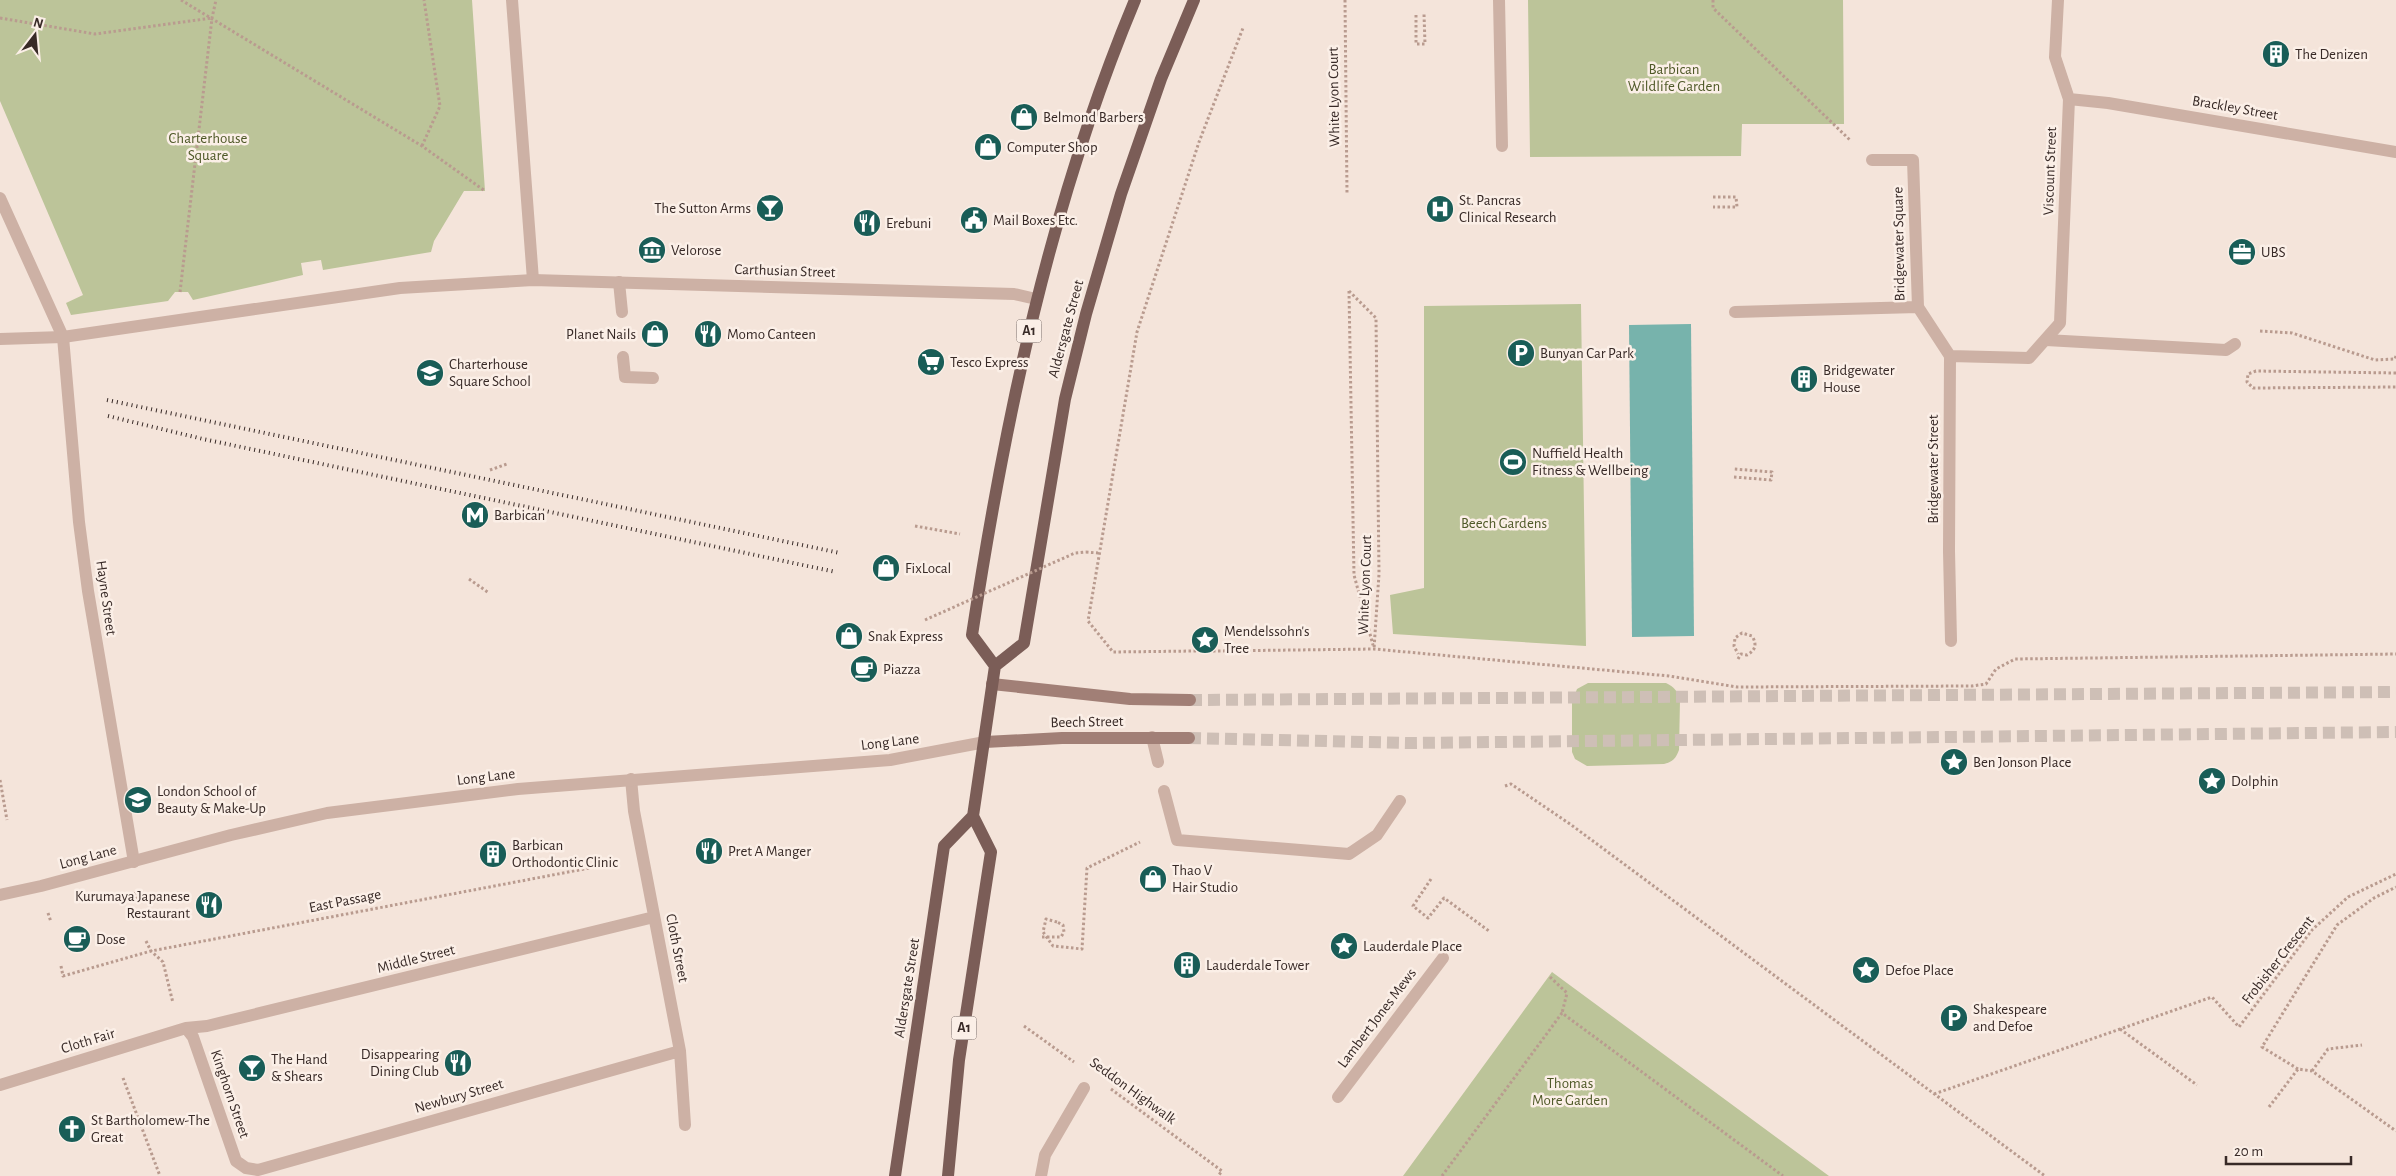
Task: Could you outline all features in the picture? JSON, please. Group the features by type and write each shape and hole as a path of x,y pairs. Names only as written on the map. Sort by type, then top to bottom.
{"main road":[{"name":"A1","path":"995,666 972,635 1002,465 1036,299 1064,195 1112,56 1135,0"},
{"name":"Aldersgate Street","path":"995,666 1024,643 1065,399 1086,314 1121,194 1161,79 1194,0"},
{"path":"973,816 995,666"},
{"name":"Beech Street","path":"992,684 1130,699 1190,700"},
{"name":"Beech Street","path":"985,742 1062,738 1190,738"},
{"name":"A1","path":"948,1176 959,1060 991,852 973,816"},
{"name":"Aldersgate Street","path":"895,1176 944,846 973,816"}],"street":[{"path":"0,339 63,337 400,288 533,280 512,0"},
{"path":"1499,0 1502,146"},
{"name":"Viscount Street","path":"1950,356 2029,358 2060,323 2069,99 2055,57 2058,0"},
{"name":"Brackley Street","path":"2069,99 2108,103 2396,152"},
{"name":"Bridgewater Square","path":"1735,312 1918,307 1913,160 1872,160"},
{"path":"0,198 63,337"},
{"name":"Carthusian Street","path":"533,280 1014,294 1036,299"},
{"path":"619,282 622,312"},
{"path":"1918,307 1950,356"},
{"name":"Hayne Street","path":"63,337 79,522 87,582 134,862"},
{"path":"2046,340 2226,350 2235,344"},
{"name":"Bridgewater Street","path":"1950,356 1949,551 1951,641"},
{"path":"623,357 624,377 653,378"},
{"path":"1152,737 1158,762"},
{"name":"Long Lane","path":"0,895 134,862 231,835 327,813 518,789 890,760 985,742"},
{"name":"Cloth Street","path":"631,779 634,812 680,1051 685,1125"},
{"path":"1164,790 1177,840 1349,854 1377,835 1400,801"},
{"name":"Middle Street","path":"186,1028 215,1024 654,917"},
{"name":"Lambert Jones Mews","path":"1338,1097 1443,958"},
{"name":"Cloth Fair","path":"0,1085 186,1028"},
{"name":"Kinghorn Street","path":"186,1028 193,1037 236,1161 246,1168"},
{"name":"Newbury Street","path":"246,1168 258,1170 680,1051"},
{"path":"1041,1176 1045,1155 1084,1088"}],"path":[{"path":"181,0 422,146 485,191"},
{"path":"182,277 212,18 216,0"},
{"path":"422,146 440,106 424,0"},
{"name":"White Lyon Court","path":"1345,0 1347,194"},
{"path":"1713,0 1713,8 1872,160"},
{"path":"1416,15 1416,44 1424,44 1424,14"},
{"path":"0,18 95,34 212,18"},
{"path":"1196,652 1114,652 1088,621 1137,332 1199,142 1243,28"},
{"path":"1712,197 1736,196 1737,207 1713,207"},
{"name":"White Lyon Court","path":"1349,291 1376,318 1379,574 1374,649 1354,575 1349,291"},
{"path":"2254,331 2292,333 2374,360 2395,359 2396,356"},
{"path":"2396,373 2256,371 2248,374 2247,382 2253,388 2396,387"},
{"path":"490,470 507,464"},
{"path":"1734,469 1772,472 1772,480 1734,477"},
{"path":"915,526 960,534"},
{"path":"925,620 1075,553 1098,554"},
{"path":"469,579 489,594"},
{"path":"1738,654 1734,646 1735,638 1742,633 1752,636 1756,644 1754,649 1748,655 1741,654 1738,658"},
{"path":"1213,651 1374,649 1669,676 1737,687 1986,684 1996,669 2015,659 2396,654"},
{"path":"0,780 7,820"},
{"path":"1504,786 1511,784 1570,824 2045,1176"},
{"path":"1042,937 1061,938 1064,932 1063,925 1057,922 1046,919 1043,932 1053,946 1082,949 1086,868 1140,842"},
{"name":"East Passage","path":"61,966 63,976 151,951 398,903 644,860"},
{"name":"Frobisher Crescent","path":"2120,1029 2212,997 2239,1027 2312,930 2348,898 2396,874"},
{"path":"1431,879 1413,906 1428,918 1444,898 1488,931"},
{"path":"2396,887 2374,898 2337,925 2262,1047 2298,1069 2312,1072 2396,1130"},
{"path":"135,892 137,900"},
{"path":"48,913 51,922"},
{"path":"146,941 151,951 163,962 174,1006"},
{"path":"1442,1176 1562,1013 1567,993 1550,977"},
{"path":"1562,1013 1783,1176"},
{"name":"Seddon Highwalk","path":"1024,1026 1080,1066"},
{"path":"1934,1094 2120,1029 2197,1085"},
{"path":"2312,1072 2328,1049 2362,1045"},
{"path":"2269,1107 2298,1069"},
{"path":"120,1072 160,1176"},
{"name":"Seddon Highwalk","path":"1104,1084 1222,1171 1218,1176"}],"green space":[{"name":"Charterhouse Square","path":"0,0 472,0 485,191 464,191 434,241 431,252 323,270 321,260 301,263 303,275 193,300 188,292 175,292 168,301 71,315 66,303 83,295 0,101"},
{"name":"Barbican Wildlife Garden","path":"1528,0 1843,0 1844,124 1742,124 1741,156 1530,157"},
{"name":"Beech Gardens","path":"1581,304 1586,646 1393,634 1390,595 1424,588 1424,306"},
{"path":"1588,683 1666,683 1673,688 1680,700 1679,750 1674,759 1664,764 1587,766 1575,759 1572,752 1572,702 1577,689"},
{"name":"Thomas More Garden","path":"1552,972 1829,1176 1403,1176"}],"water":[{"path":"1691,324 1694,636 1632,637 1629,325"}],"tunnel":[{"path":"1190,700 2396,692"},
{"path":"1189,738 1410,743 2396,732"}],"railway":[{"path":"107,400 840,553"},
{"path":"108,416 203,439 836,572"}],"place":[{"name":"The Denizen","path":"2276,54"},
{"name":"Belmond Barbers","path":"1024,117"},
{"name":"Computer Shop","path":"988,147"},
{"name":"The Sutton Arms","path":"770,208"},
{"name":"St. Pancras Clinical Research","path":"1440,209"},
{"name":"Mail Boxes Etc.","path":"974,220"},
{"name":"Erebuni","path":"867,223"},
{"name":"Velorose","path":"652,250"},
{"name":"UBS","path":"2242,252"},
{"name":"Planet Nails","path":"655,334"},
{"name":"Momo Canteen","path":"708,334"},
{"name":"Bunyan Car Park","path":"1521,353"},
{"name":"Tesco Express","path":"931,362"},
{"name":"Charterhouse Square School","path":"430,373"},
{"name":"Bridgewater House","path":"1804,379"},
{"name":"Nuffield Health Fitness & Wellbeing","path":"1513,462"},
{"name":"Barbican","path":"475,515"},
{"name":"FixLocal","path":"886,568"},
{"name":"Snak Express","path":"849,636"},
{"name":"Mendelssohn's Tree","path":"1205,640"},
{"name":"Piazza","path":"864,669"},
{"name":"Ben Jonson Place","path":"1954,762"},
{"name":"Dolphin","path":"2212,781"},
{"name":"London School of Beauty & Make-Up","path":"138,800"},
{"name":"Pret A Manger","path":"709,851"},
{"name":"Barbican Orthodontic Clinic","path":"493,854"},
{"name":"Thao V Hair Studio","path":"1153,879"},
{"name":"Kurumaya Japanese Restaurant","path":"209,905"},
{"name":"Dose","path":"77,939"},
{"name":"Lauderdale Place","path":"1344,946"},
{"name":"Lauderdale Tower","path":"1187,965"},
{"name":"Defoe Place","path":"1866,970"},
{"name":"Shakespeare and Defoe","path":"1954,1018"},
{"name":"Disappearing Dining Club","path":"458,1063"},
{"name":"The Hand & Shears","path":"252,1068"},
{"name":"St Bartholomew-The Great","path":"72,1129"}]}
